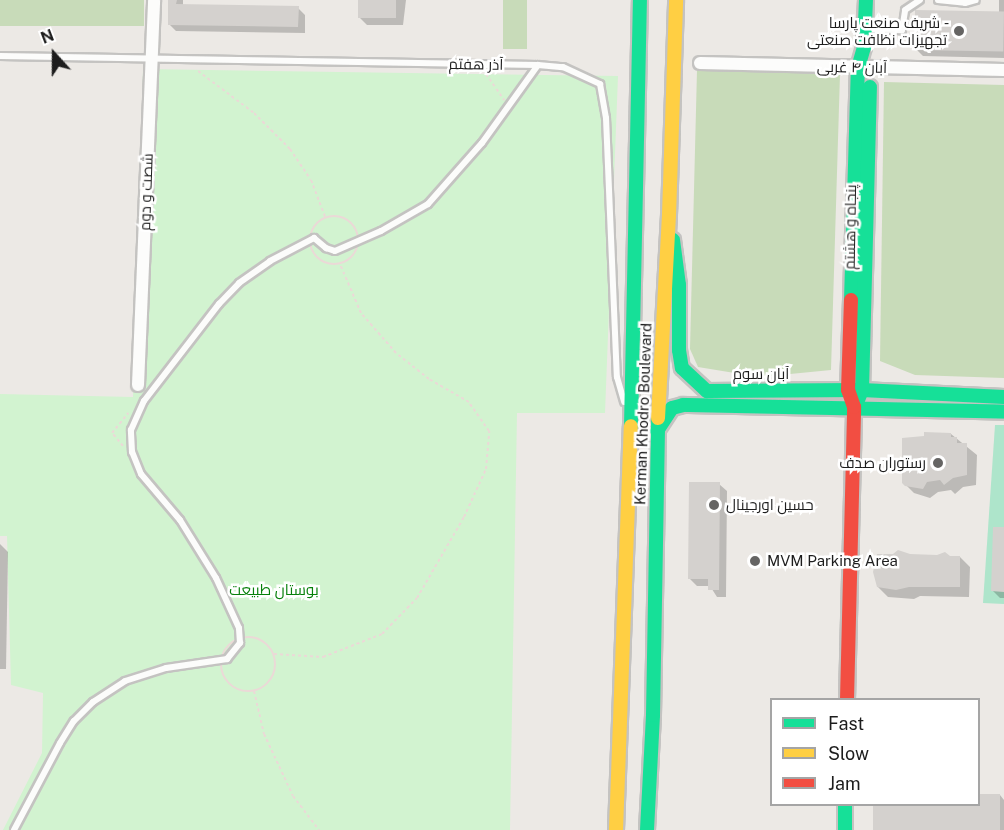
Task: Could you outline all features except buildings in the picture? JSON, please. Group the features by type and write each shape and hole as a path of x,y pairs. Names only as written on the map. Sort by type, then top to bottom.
{"street":[{"name":"شصت و دوم","path":"138,385 154,0"},
{"name":"Kerman Khodro Boulevard","path":"616,830 631,429 640,0"},
{"name":"Kerman Khodro Boulevard","path":"647,830 653,715 657,431 669,215 676,0"},
{"name":"پنجاه و هشتم","path":"854,407 862,390 866,0"},
{"name":"آبان ۴ غربی","path":"700,63 1004,70"},
{"name":"پنجاه و هشتم","path":"847,698 854,407 848,390 864,68"},
{"name":"آبان سوم","path":"669,215 679,285 679,350 682,368 693,383 707,391 862,390 1004,397"},
{"path":"657,431 672,408 683,405 1004,412"},
{"path":"845,806 845,830"}],"lane":[{"path":"866,29 902,30 905,10 920,0"},
{"path":"938,0 976,0"},
{"name":"آذر هفتم","path":"0,56 538,65 563,67 600,84 606,118 617,377 631,429"},
{"path":"14,830 60,743 74,722 93,702 125,681 166,668 227,659 240,643 232,612 202,554 180,520 141,474 132,452 131,430 144,401 219,304 247,277 310,238 314,238 326,248 335,251 359,241 428,204 482,143 538,65"}],"path":[{"path":"198,71 254,113 290,149 311,180 325,217"},
{"path":"341,216 348,219 358,232 359,241 353,255 340,264 332,265 317,258 312,251 310,238 313,228 325,217 341,216"},
{"path":"300,241 310,238"},
{"path":"274,654 323,657 382,634 417,598 464,517 486,469 489,431 469,402 429,379 396,353 361,313 340,264"},
{"path":"125,450 112,434 132,409"},
{"path":"241,628 244,637"},
{"path":"244,637 262,640 274,654 274,673 263,687 254,691 237,689 230,685 221,670 221,661 228,645 244,637"},
{"path":"211,663 221,661"},
{"path":"254,691 264,734 288,786 318,830"}],"green space":[{"path":"0,0 144,0 144,26 0,26"},
{"path":"503,0 527,0 527,49 503,49"},
{"name":"بوستان طبیعت","path":"143,69 618,76 605,413 517,413 510,830 3,830 42,753 43,693 11,685 7,536 0,536 0,394 133,397"},
{"path":"697,70 840,74 831,370 759,377 698,367 690,349"},
{"path":"884,82 1004,85 1004,378 915,375 880,361"},
{"path":"995,425 1004,425 1004,604 983,603"}],"traffic: fast":[{"path":"631,426 640,0"},
{"path":"851,300 858,68 864,47 866,0"},
{"path":"858,400 862,390 870,87"},
{"path":"673,240 679,285 679,350 682,368 707,391 862,390 1004,397"},
{"path":"657,431 672,408 683,405 1004,412"},
{"path":"647,830 653,715 658,418"},
{"path":"845,806 845,830"}],"traffic: slow":[{"path":"658,418 669,215 676,0"},
{"path":"616,830 631,426"}],"traffic: jam":[{"path":"847,698 854,407 848,390 851,300"}],"place":[{"name":"شریف صنعت پارسا - تجهیزات نظافت صنعتی","path":"959,31"},
{"name":"رستوران صدف","path":"938,463"},
{"name":"حسین اورجینال","path":"714,505"},
{"name":"MVM Parking Area","path":"755,561"}]}
